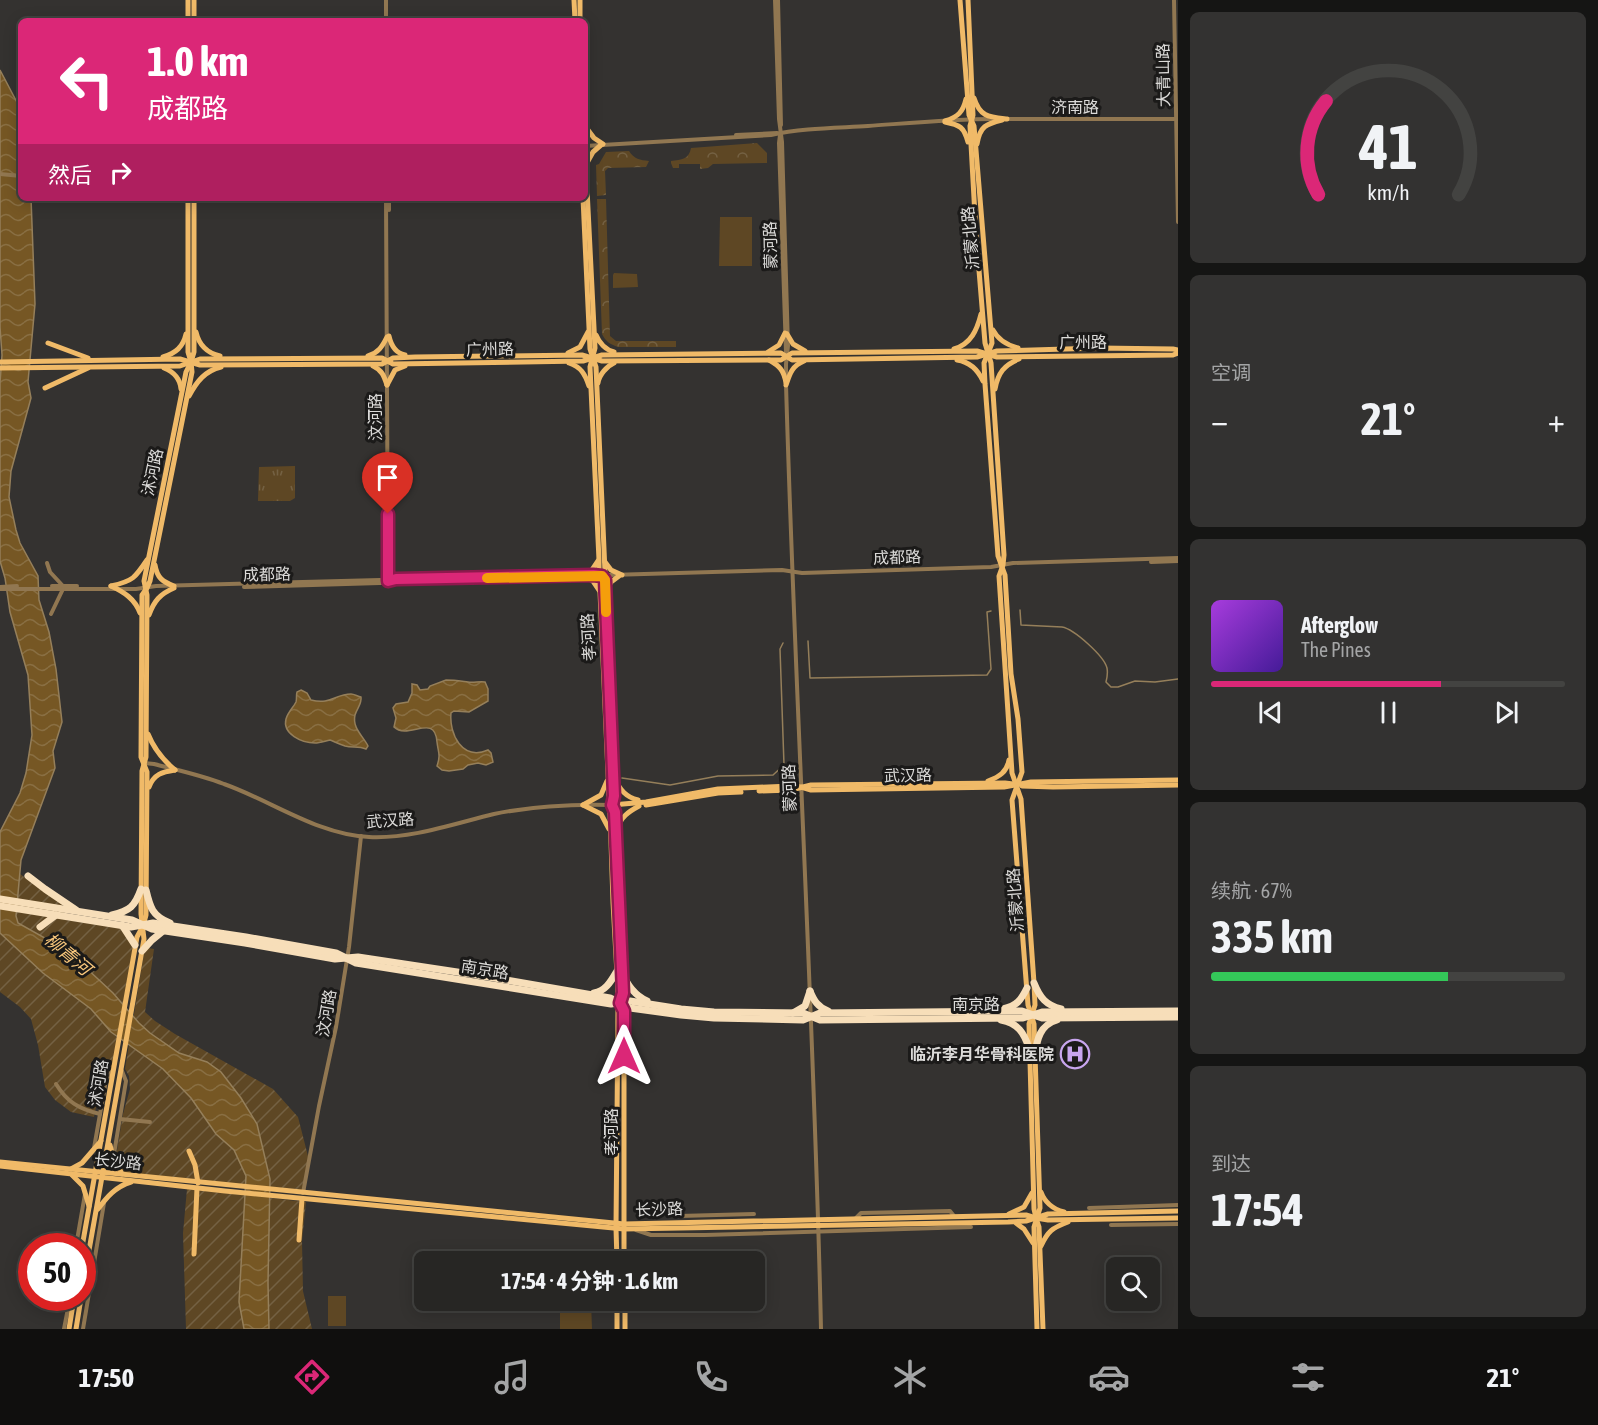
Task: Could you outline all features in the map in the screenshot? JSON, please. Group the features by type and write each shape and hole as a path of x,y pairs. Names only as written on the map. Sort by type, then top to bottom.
{"highway":[{"path":"28,876 81,912"},
{"path":"106,916 130,909 144,889"},
{"path":"144,889 156,915 162,920 184,928"},
{"path":"44,906 53,900 53,894"},
{"path":"0,899 34,908"},
{"path":"0,906 34,908"},
{"name":"南京路","path":"34,908 44,906 132,920 152,929 335,959 358,957 587,994 610,998 630,1008 681,1015 803,1020 820,1013 987,1015 1023,1018 1042,1012 1178,1017"},
{"name":"南京路","path":"34,908 56,915 131,927 153,923 336,953 356,963 610,1004 630,1001 714,1012 803,1013 820,1020 987,1015"},
{"path":"40,927 56,915"},
{"path":"122,925 135,945"},
{"path":"142,951 163,931"},
{"path":"587,994 600,992 619,972 633,991 654,1005"},
{"path":"1034,983 1044,1002 1070,1014"},
{"path":"987,1015 1014,1006 1022,998 1027,988"},
{"path":"810,991 819,1006 833,1013"},
{"path":"792,1013 805,1006 810,991"},
{"name":"南京路","path":"1070,1014 1178,1011"},
{"path":"1035,1055 1039,1035 1046,1025 1070,1014"},
{"path":"987,1015 1013,1024 1023,1034 1029,1048"}],"main road":[{"path":"188,0 188,18"},
{"path":"194,0 194,18"},
{"path":"574,0 575,18"},
{"path":"580,0 580,18"},
{"name":"沂蒙北路","path":"960,0 973,115 970,126 991,325 992,343 984,363 998,555 1005,575 1011,674 1018,719 1022,772 1012,800 1028,1005 1034,1024 1040,1209 1036,1218"},
{"name":"沂蒙北路","path":"968,0 969,88"},
{"path":"969,88 981,113 990,117 1007,119"},
{"path":"945,122 960,113 969,88"},
{"path":"973,152 983,128 989,123 1007,119"},
{"path":"945,122 956,125 966,133 973,152"},
{"path":"588,130 602,145 593,152 588,161"},
{"name":"沂蒙北路","path":"973,152 982,309 985,343 991,363 1004,555 999,576 1010,746 1012,773 1021,799 1034,983 1035,1005 1029,1024 1029,1048 1033,1191 1039,1227 1037,1329"},
{"name":"孝河路","path":"588,196 592,330 590,349 596,367 594,393 601,560 599,572 605,580 603,593 611,776 609,796 612,805 610,812 613,833 620,1003 617,1033 617,1251"},
{"name":"沭河路","path":"93,1233 144,939 141,914 144,889 147,772 141,757 144,618 151,559 183,401 192,372 191,362 194,352 191,322 188,201"},
{"name":"沭河路","path":"191,322 194,201"},
{"name":"孝河路","path":"583,201 592,330"},
{"path":"941,354 964,345 975,332 982,309"},
{"path":"191,322 204,348 227,362"},
{"path":"155,363 179,350 191,322"},
{"path":"991,325 1000,340 1008,345 1035,353"},
{"path":"561,358 580,347 592,330 603,347 623,358"},
{"path":"786,334 793,344 808,356 794,366 786,385 784,372 767,356 779,345 786,334"},
{"path":"365,357 380,350 388,337"},
{"path":"388,337 395,350 415,360"},
{"path":"48,343 92,363"},
{"name":"广州路","path":"39,364 55,360 92,363 155,363 180,359 191,362 200,358 227,362 382,364 393,358 415,360 561,358 582,355 602,361 623,358 767,356 781,360 787,356 792,360 808,356 941,354 977,351 988,354 997,351 1035,353 1099,348 1173,349 1178,352"},
{"path":"55,360 65,355 64,349"},
{"path":"993,399 1002,368 1035,353"},
{"path":"941,354 964,361 974,367 985,384"},
{"name":"广州路","path":"227,362 365,357 382,357 387,360"},
{"path":"561,358 581,369 594,393"},
{"path":"594,393 605,370 623,358"},
{"path":"387,385 395,370 415,360"},
{"path":"0,362 39,364"},
{"path":"183,401 210,370 227,362"},
{"path":"45,388 92,363"},
{"name":"广州路","path":"39,364 54,367 92,363"},
{"path":"155,363 176,375 183,401"},
{"path":"0,368 39,364"},
{"path":"368,364 381,370 387,385"},
{"path":"54,367 61,371 64,379"},
{"path":"114,587 135,576 151,559 160,579 174,587"},
{"path":"601,560 611,570 621,575 611,582 603,593 593,581 583,576 601,560"},
{"path":"114,587 123,591 131,599 144,618 159,597 174,587"},
{"name":"沭河路","path":"144,618 147,731 147,758 142,771 144,889"},
{"path":"147,731 152,745 176,770"},
{"path":"976,783 998,778 1003,774 1008,763 1010,746"},
{"path":"147,792 156,776 163,772 176,770"},
{"path":"583,805 601,795 611,776 623,792 631,798 646,802"},
{"name":"武汉路","path":"612,805 646,802 718,789 1004,787 1031,782 1178,780"},
{"name":"武汉路","path":"612,805 639,806 718,793 791,790 811,785 1005,783 1031,787 1178,785"},
{"path":"583,805 601,814 613,833 624,815 639,806"},
{"name":"沭河路","path":"84,1233 116,1065 135,945 143,926"},
{"name":"孝河路","path":"620,1003 624,1011 624,1251"},
{"path":"89,1207 83,1186 71,1172 94,1151 102,1140"},
{"path":"110,1141 113,1157 122,1174"},
{"path":"189,1151 195,1165 197,1185 194,1254"},
{"name":"长沙路","path":"0,1164 96,1175 122,1174 233,1189 616,1226 758,1220 888,1227 973,1225 1026,1221 1048,1214 1069,1214 1087,1210 1178,1211"},
{"name":"长沙路","path":"103,1175 133,1181 197,1185"},
{"path":"97,1211 114,1190 133,1181"},
{"path":"1039,1185 1043,1197 1051,1207 1069,1214"},
{"path":"1005,1215 1024,1207 1033,1191"},
{"path":"298,1240 303,1196"},
{"path":"1149,1206 1156,1211"},
{"path":"754,1214 758,1220"},
{"name":"长沙路","path":"624,1226 632,1229 819,1225 856,1218 1005,1215 1071,1220 1160,1221 1178,1218"},
{"path":"674,1222 679,1216"},
{"path":"1008,1222 1018,1224 1024,1229 1037,1247 1052,1228 1071,1220"},
{"path":"1106,1220 1111,1225"},
{"path":"772,1233 778,1226"},
{"path":"700,1228 705,1235"},
{"name":"沂蒙北路","path":"1037,1247 1043,1329"},
{"path":"69,1329 72,1311"},
{"path":"76,1329 79,1311"},
{"path":"616,1329 617,1311"},
{"path":"625,1311 625,1329"}],"street":[{"path":"387,0 387,18"},
{"name":"蒙河路","path":"776,0 792,571 812,1016 821,1329"},
{"name":"大青山路","path":"1174,0 1178,222"},
{"name":"济南路","path":"588,146 972,119 1177,119"},
{"path":"0,173 18,174"},
{"name":"汶河路","path":"387,201 388,581"},
{"name":"成都路","path":"0,588 147,588 396,579 602,576 1178,560"},
{"path":"46,563 50,572 63,587 51,614"},
{"name":"武汉路","path":"144,763 223,783 305,819 337,831 361,836 385,837 412,834 495,814 536,807 612,805"},
{"name":"汶河路","path":"303,1196 336,1027 361,836"},
{"path":"94,1151 106,1080 116,1065"},
{"path":"113,1157 126,1081 122,1071"},
{"path":"56,1084 63,1096 73,1103 100,1114"},
{"path":"120,1119 150,1122"},
{"path":"78,1233 85,1194"},
{"path":"96,1250 105,1200"},
{"path":"1087,1210 1178,1205"},
{"path":"679,1216 754,1214"},
{"path":"1111,1225 1160,1221 1178,1224"},
{"path":"632,1229 651,1235 705,1235 772,1233 819,1225"},
{"path":"64,1329 67,1311"},
{"path":"83,1329 86,1311"}],"green space":[{"path":"757,143 767,153 767,163 713,164 708,168 700,169 700,164 679,164 679,168 673,168 671,163 671,161 687,157 691,148"},
{"path":"629,151 637,159 649,161 646,167 608,168 605,171 606,195 597,196 596,165 606,152"},
{"path":"597,199 606,199 610,336 616,341 676,341 676,347 618,347 608,342 602,334"},
{"path":"720,217 752,217 752,266 719,266"},
{"path":"614,273 637,274 638,287 613,288"},
{"path":"295,466 295,498 290,501 258,501 259,467"},
{"path":"20,874 62,904 66,920 121,928 133,946 123,1005 68,951 18,923 16,916"},
{"path":"0,933 43,973 91,1009 118,1039 112,1068 102,1078 94,1117 71,1112 55,1100 45,1087 31,1019 20,1007 0,992"},
{"path":"148,948 154,949 145,1012 175,1034 273,1089 298,1117 309,1160 304,1190 125,1173 116,1157 123,1114 130,1089 129,1076 125,1069 144,953"},
{"path":"187,1189 306,1202 302,1241 303,1291 312,1329 186,1329 183,1233"},
{"path":"328,1296 346,1296 346,1326 328,1326"},
{"path":"560,1311 591,1311 592,1329 560,1329"}],"water":[{"name":"柳青河","path":"0,70 18,104 18,201 31,201 35,304 28,382 31,398 11,471 9,497 20,543 38,576 39,600 49,632 56,669 62,722 53,751 55,768 21,860 16,916 18,923 68,951 113,993 150,1033 179,1053 207,1062 221,1072 257,1124 270,1179 269,1329 244,1329 239,1302 246,1176 234,1150 216,1134 191,1098 163,1069 111,1032 91,1009 43,973 0,933 0,832 20,793 26,773 32,735 28,675 10,612 0,561 2,355 0,327"},
{"path":"446,680 485,682 488,689 488,701 469,712 454,711 451,713 451,721 455,737 464,749 471,752 488,750 493,762 486,765 478,763 468,765 463,769 442,770 437,766 439,753 435,733 431,729 406,731 394,727 396,718 393,708 396,704 408,702 412,693 412,684 417,685 420,690 428,689"},
{"path":"301,690 307,693 311,700 318,701 346,694 361,697 354,720 356,728 368,746 366,749 345,746 330,740 310,743 294,737 287,729 286,719 296,702 297,692"}],"waterway":[{"path":"1020,610 1021,625 1062,627 1081,638 1105,663 1106,682 1111,687 1135,681 1155,682 1178,679"},
{"path":"808,641 810,678 987,675 991,669 987,612 991,611"},
{"path":"622,778 670,785 718,776 773,775 784,765 780,649 783,643"}],"slow traffic":[{"path":"487,578 602,576 605,580 606,612"}],"place":[{"name":"临沂李月华骨科医院","path":"1075,1054"}],"route":[{"path":"388,514 388,581 593,575 602,576 605,580 614,796 612,805 615,812 623,993 620,1003 624,1011 624,1056"}]}
